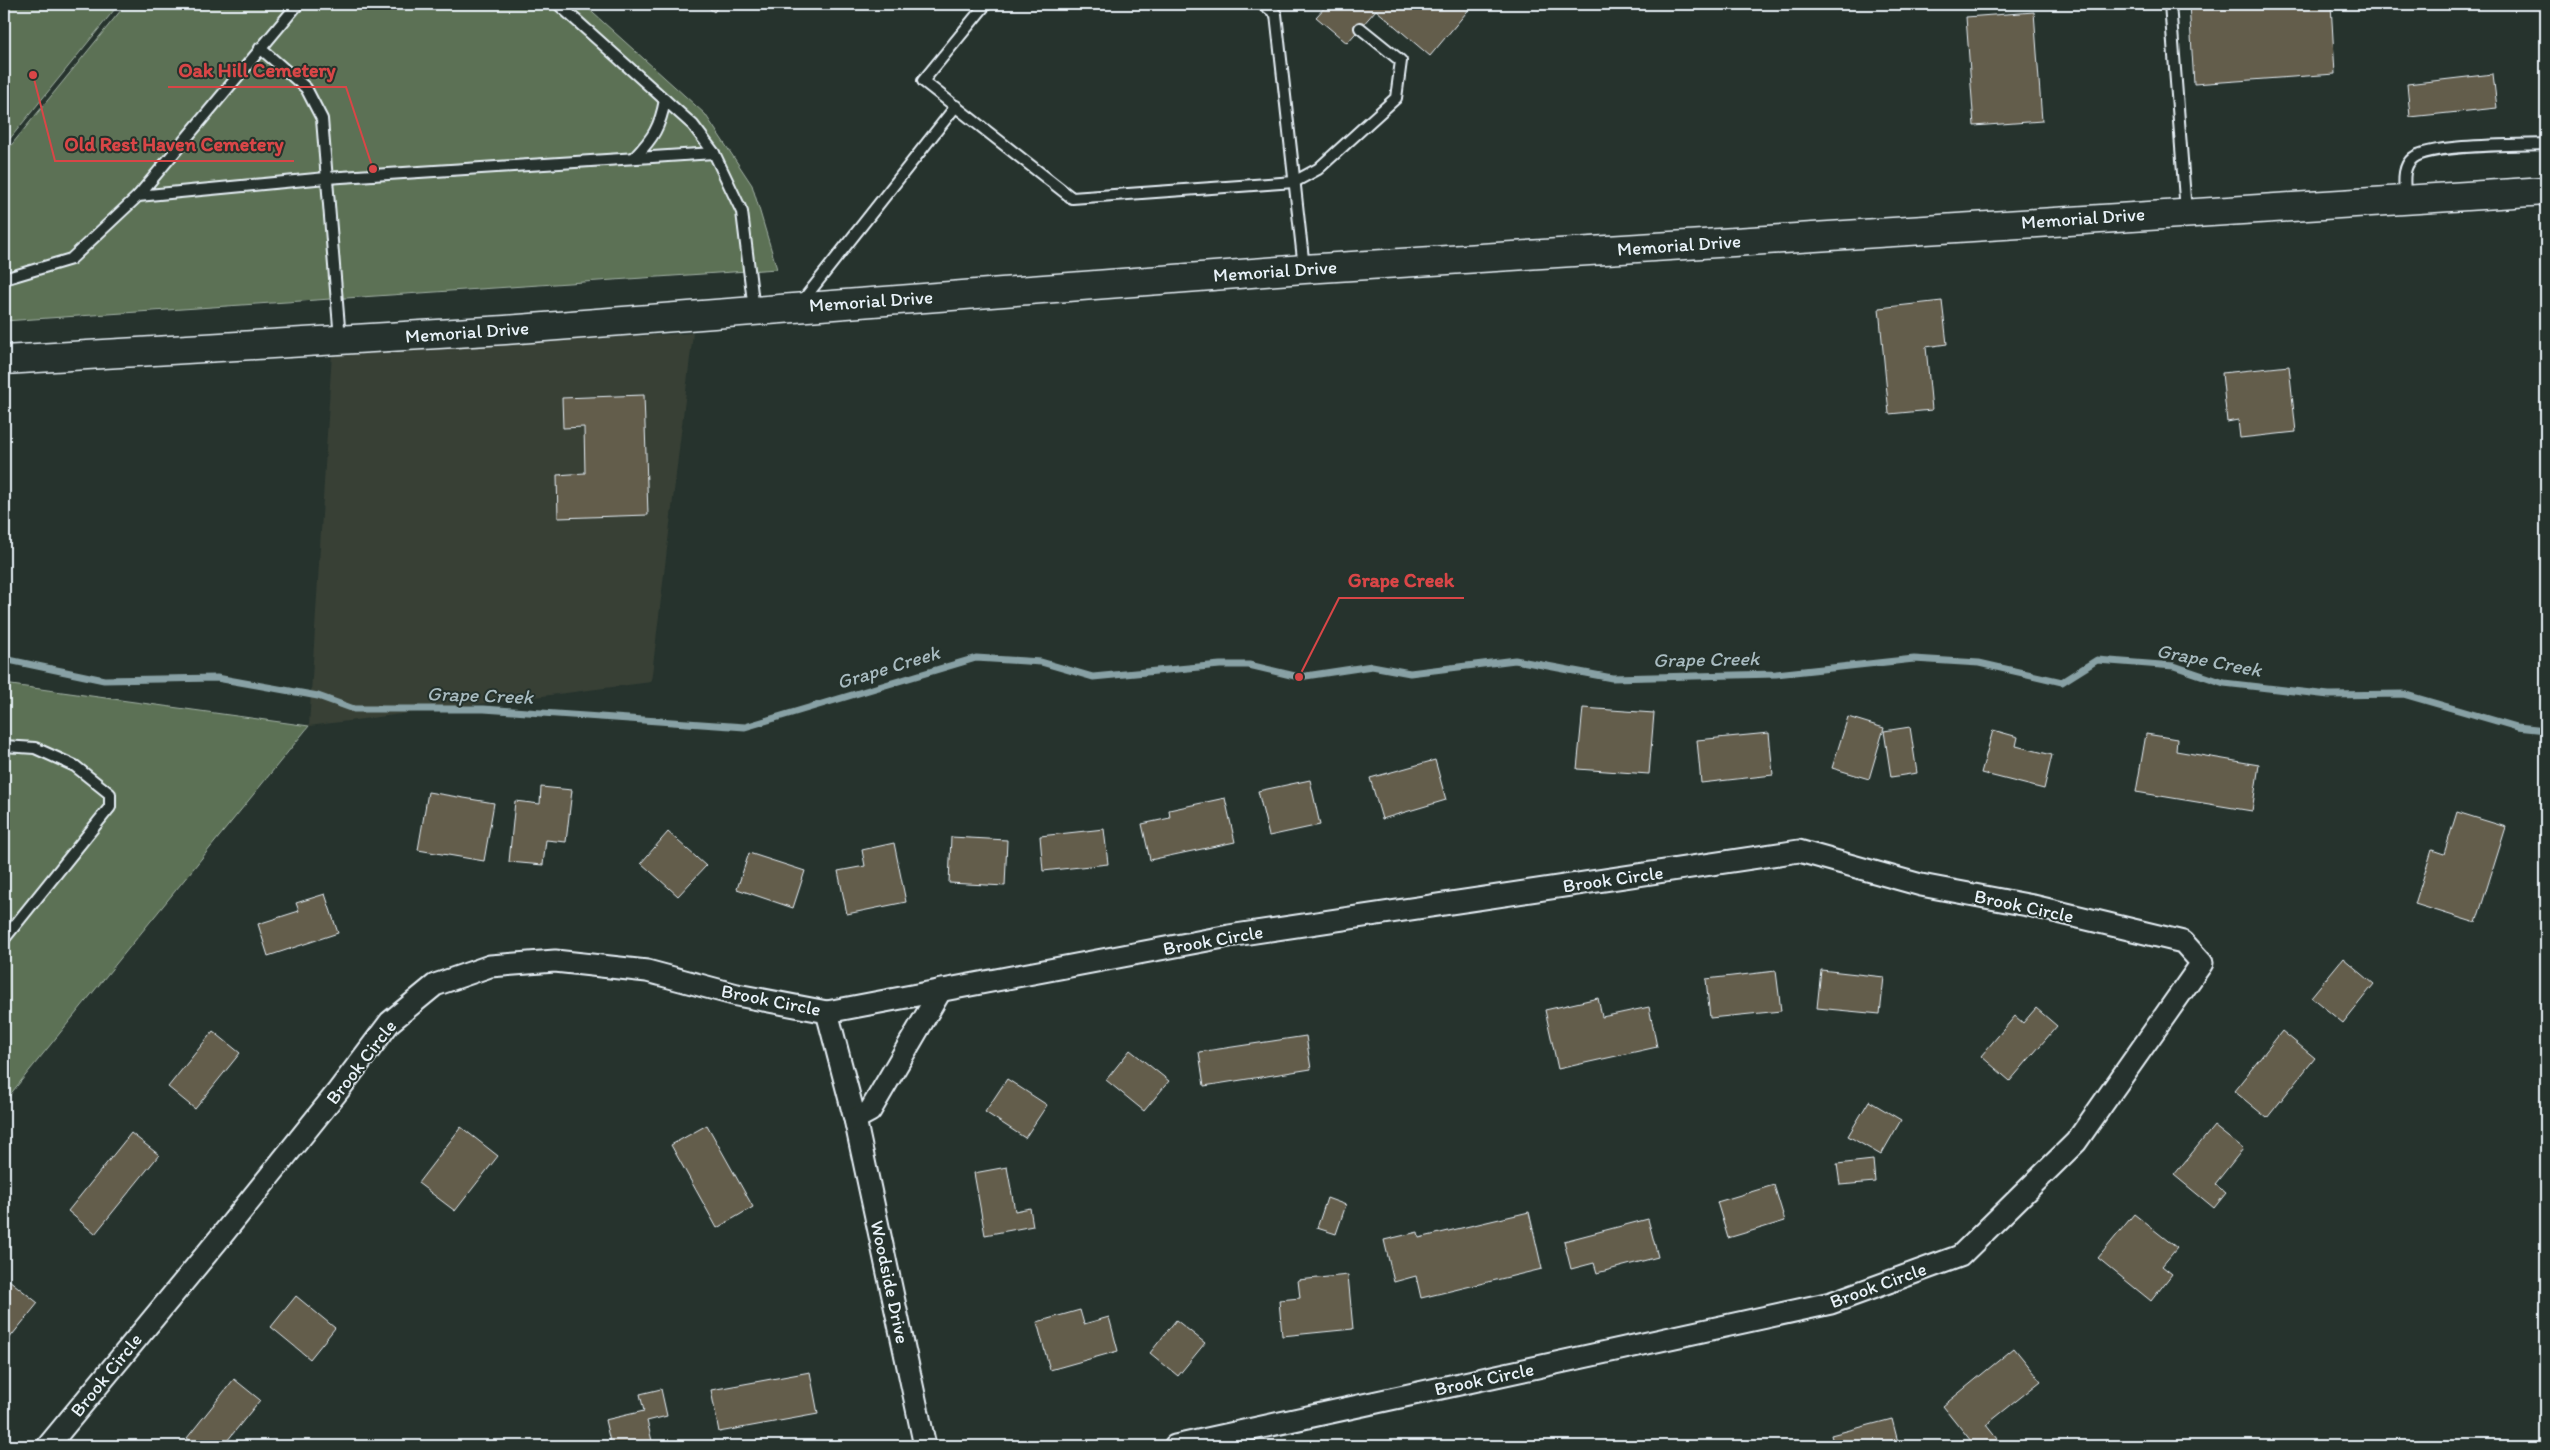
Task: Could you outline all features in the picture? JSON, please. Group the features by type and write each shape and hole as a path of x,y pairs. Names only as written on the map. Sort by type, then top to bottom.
{"main road":[{"name":"Memorial Drive","path":"4,360 340,341 1304,269 2546,190"}],"street":[{"name":"Brook Circle","path":"48,1446 242,1212 390,1022 435,985 490,966 555,961 647,971 737,995 827,1012 1229,936 1799,851 1921,885 2032,906 2183,942 2202,963 2076,1142 1960,1256 1831,1303 1175,1446"},
{"path":"855,1118 870,1111 941,990"},
{"name":"Woodside Drive","path":"827,1012 855,1118 925,1446"}],"lane":[{"path":"4,279 71,259 138,196 298,4"},
{"path":"558,4 693,126 714,153 742,212 754,311"},
{"path":"986,4 924,81 1072,198 1294,182 1318,169 1396,98 1401,61 1360,28"},
{"path":"1263,4 1276,14 1304,269"},
{"path":"2170,4 2186,212"},
{"path":"260,48 306,88 322,119 340,341"},
{"path":"635,157 654,137 662,118 665,100"},
{"path":"797,307 956,106"},
{"path":"2405,199 2404,169 2413,157 2437,150 2546,144"},
{"path":"138,196 326,178 714,153"},
{"path":"4,746 35,748 74,766 110,794 110,807 4,939"}],"shaded area":[{"path":"693,333 651,682 309,726 332,353"}],"green space":[{"path":"4,4 119,4 4,146"},
{"path":"126,4 583,4 705,114 752,185 777,269 4,321 4,154"},
{"path":"4,684 309,726 4,1102"}],"building":[{"path":"704,4 720,4 714,12"},
{"path":"1328,4 1424,4 1432,10 1437,4 1467,4 1471,7 1430,56 1376,10 1347,43 1316,17"},
{"path":"2189,4 2331,4 2335,74 2194,84"},
{"path":"2034,12 2042,121 1974,126 1966,17"},
{"path":"2493,74 2497,108 2410,117 2407,84"},
{"path":"1942,301 1947,344 1926,347 1932,410 1889,414 1879,308"},
{"path":"2289,366 2296,432 2240,438 2238,420 2227,422 2222,373"},
{"path":"644,395 648,515 558,518 557,475 585,473 584,427 563,428 562,398"},
{"path":"1583,708 1654,713 1649,774 1577,769"},
{"path":"1848,717 1884,728 1869,779 1832,768"},
{"path":"1910,727 1917,773 1891,777 1884,731"},
{"path":"1993,730 2018,737 2016,746 2052,755 2044,789 1981,773"},
{"path":"1769,733 1773,775 1701,783 1697,740"},
{"path":"2146,734 2177,739 2176,751 2259,765 2252,811 2136,792"},
{"path":"1435,760 1446,800 1382,819 1370,778"},
{"path":"1310,780 1320,825 1269,836 1258,791"},
{"path":"541,787 572,790 566,842 546,840 543,865 509,862 515,801 540,804"},
{"path":"428,792 494,803 484,861 418,850"},
{"path":"1225,798 1235,842 1150,860 1142,824 1170,818 1169,810"},
{"path":"2457,812 2506,827 2476,923 2415,904 2432,850 2444,854"},
{"path":"1104,829 1108,864 1043,871 1040,836"},
{"path":"668,832 706,866 678,896 641,863"},
{"path":"951,837 1007,840 1005,886 949,883"},
{"path":"894,843 906,902 847,914 838,871 865,866 862,850"},
{"path":"749,853 805,871 793,908 737,889"},
{"path":"325,894 338,933 268,956 258,924 299,911 296,903"},
{"path":"2343,958 2374,984 2343,1023 2311,997"},
{"path":"1821,970 1884,977 1880,1014 1817,1008"},
{"path":"1776,971 1781,1011 1710,1018 1706,979"},
{"path":"1598,998 1602,1017 1649,1007 1657,1047 1558,1069 1545,1010"},
{"path":"2036,1008 2057,1026 2010,1081 1981,1056 2015,1016 2023,1023"},
{"path":"213,1031 240,1053 195,1109 168,1087"},
{"path":"2282,1031 2315,1058 2267,1118 2234,1091"},
{"path":"1306,1036 1311,1069 1204,1086 1199,1052"},
{"path":"1130,1050 1169,1081 1144,1111 1106,1080"},
{"path":"1007,1079 1047,1105 1025,1138 985,1112"},
{"path":"1869,1101 1901,1120 1881,1155 1848,1136"},
{"path":"707,1125 753,1207 717,1228 671,1145"},
{"path":"2214,1126 2243,1149 2215,1184 2226,1193 2214,1208 2174,1175"},
{"path":"461,1127 498,1156 455,1211 418,1183"},
{"path":"131,1133 159,1155 95,1234 68,1211"},
{"path":"1873,1160 1875,1182 1840,1185 1837,1164"},
{"path":"1007,1167 1015,1211 1030,1208 1033,1226 985,1235 974,1173"},
{"path":"1774,1185 1785,1221 1728,1238 1717,1202"},
{"path":"1327,1198 1346,1205 1336,1234 1317,1228"},
{"path":"1529,1212 1542,1269 1421,1298 1416,1276 1394,1282 1384,1240 1418,1232 1419,1238"},
{"path":"2134,1214 2177,1248 2162,1266 2172,1274 2151,1301 2098,1258"},
{"path":"1648,1219 1658,1257 1597,1273 1594,1263 1571,1269 1564,1241"},
{"path":"1348,1275 1353,1329 1282,1336 1279,1300 1300,1298 1298,1280"},
{"path":"9,1280 38,1303 4,1345 4,1287"},
{"path":"296,1296 335,1328 310,1359 271,1327"},
{"path":"1080,1310 1084,1324 1109,1317 1118,1351 1050,1370 1037,1322"},
{"path":"1176,1320 1205,1343 1178,1376 1150,1353"},
{"path":"2014,1348 2041,1381 1986,1425 2001,1444 1975,1446 1943,1406"},
{"path":"810,1372 818,1414 719,1432 711,1390"},
{"path":"234,1379 260,1400 223,1446 198,1446 187,1438"},
{"path":"661,1389 667,1416 647,1421 653,1445 611,1446 605,1420 644,1411 640,1394"},
{"path":"1892,1419 1899,1446 1834,1446 1831,1435"}],"waterway":[{"name":"Grape Creek","path":"4,659 104,680 217,678 318,696 354,709 484,709 745,727 976,658 1041,662 1093,677 1220,665 1249,665 1299,677 1372,666 1410,673 1515,660 1612,678 1776,674 1914,659 1979,663 2062,682 2097,660 2174,666 2224,683 2329,695 2403,694 2517,727 2546,730"}],"place":[{"name":"Old Rest Haven Cemetery","path":"33,75"},
{"name":"Oak Hill Cemetery","path":"373,169"},
{"name":"Grape Creek","path":"1299,677"}]}
